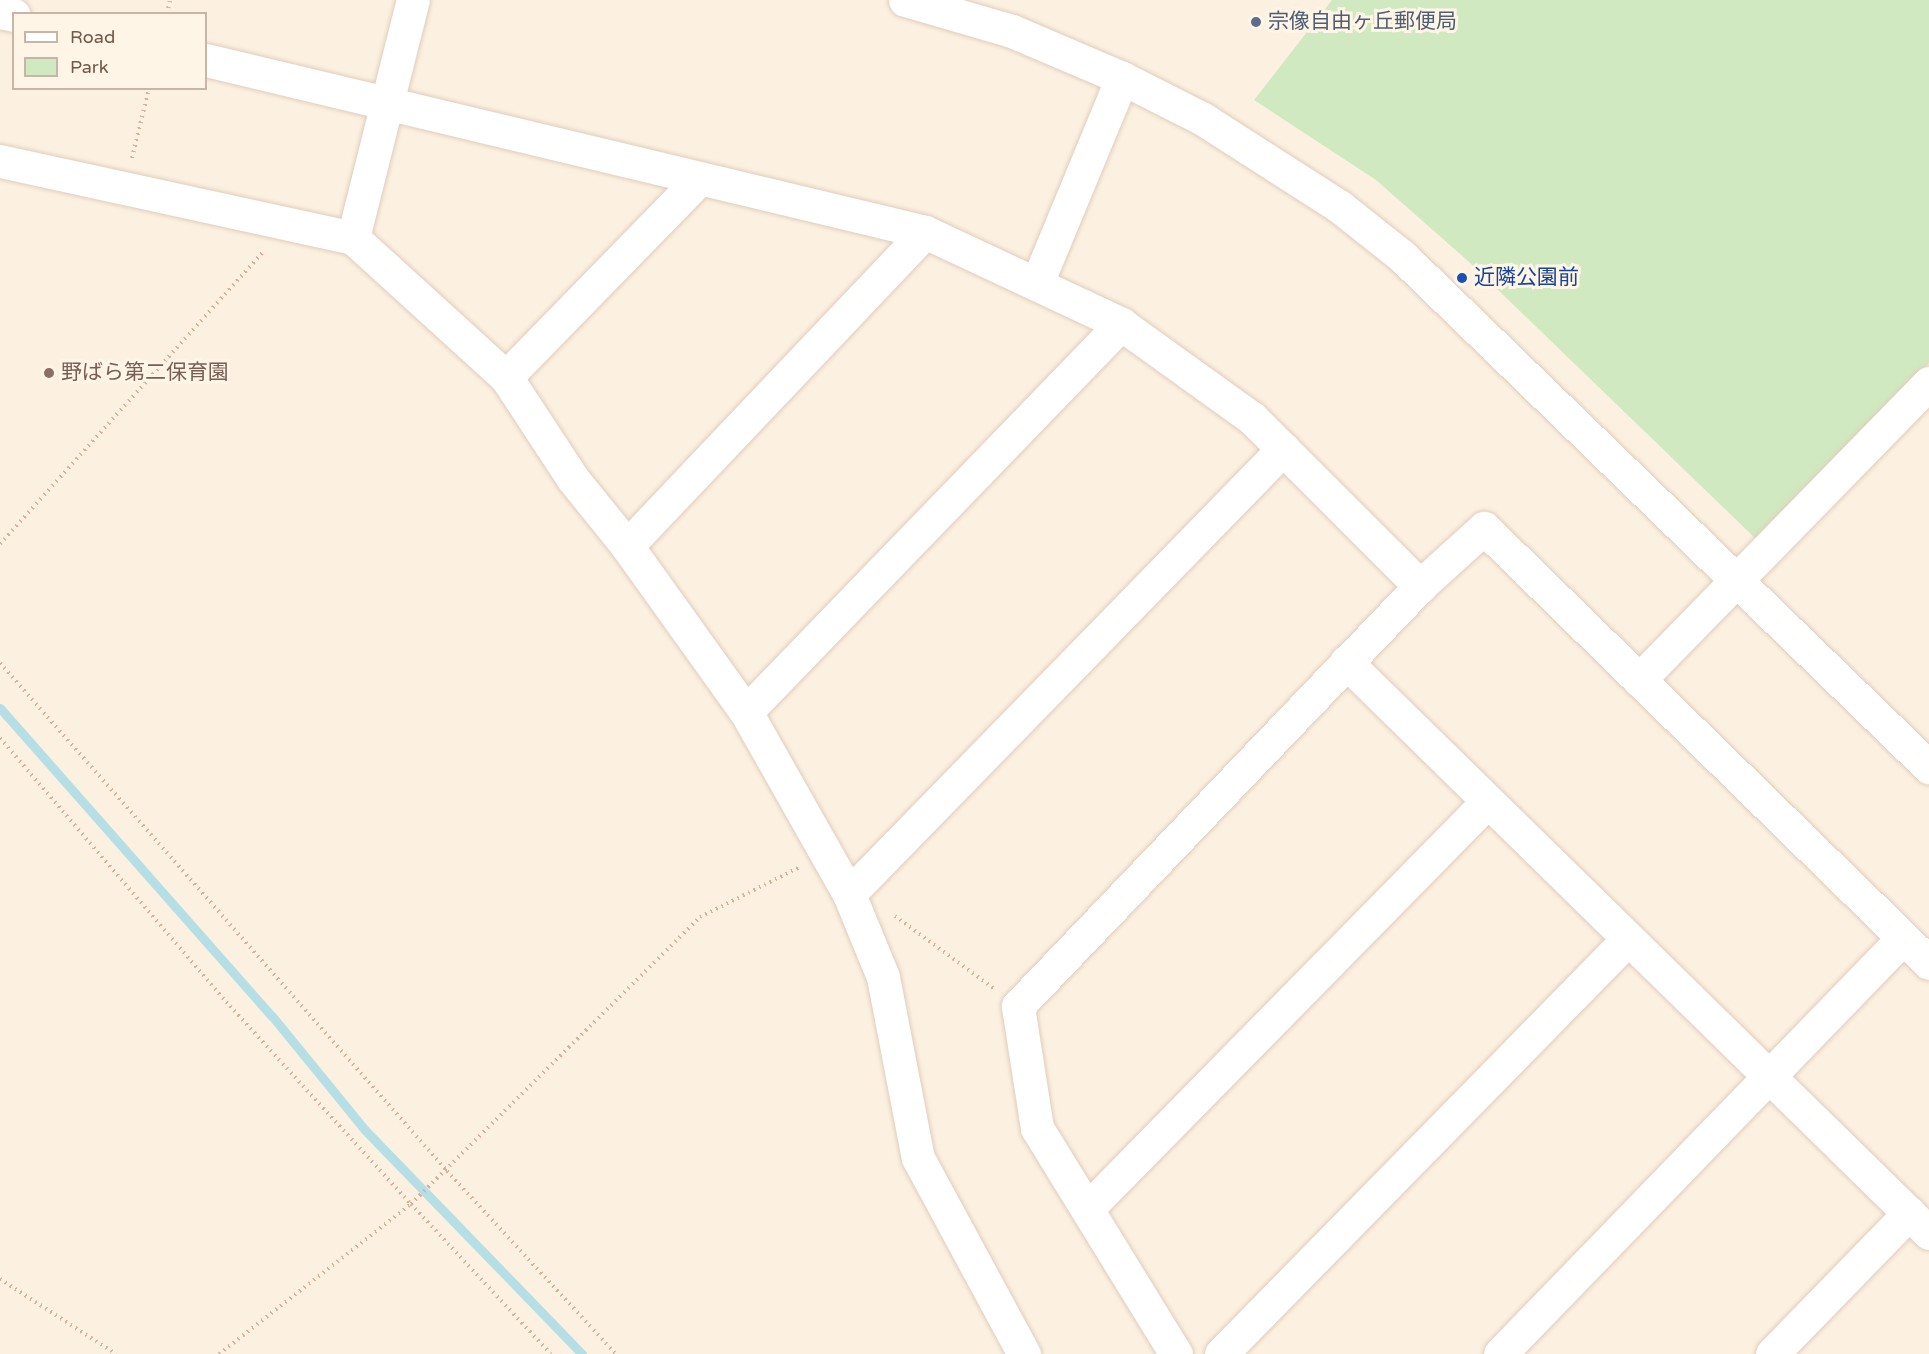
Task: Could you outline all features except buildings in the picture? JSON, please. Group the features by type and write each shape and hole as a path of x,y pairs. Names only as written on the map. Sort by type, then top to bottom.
{"street":[{"path":"353,238 413,0"},
{"path":"905,0 1012,31 1122,78 1203,119 1340,207 1402,257 1929,767"},
{"path":"207,60 924,232 1121,324 1252,418 1420,585"},
{"path":"1037,283 1122,78"},
{"path":"0,161 279,220 353,238 506,377 573,479 627,546 746,712 849,894 883,976 918,1158 1024,1354"},
{"path":"506,377 700,178"},
{"path":"627,546 924,232"},
{"path":"746,712 1121,324"},
{"path":"1639,680 1929,383"},
{"path":"849,894 1283,449"},
{"path":"1176,1354 1037,1128 1018,1006 1420,585 1484,528 1929,963"},
{"path":"1346,662 1919,1223 1772,1354"},
{"path":"1087,1209 1487,802"},
{"path":"1500,1354 1903,938"},
{"path":"1221,1354 1628,939"}],"path":[{"path":"129,167 148,90"},
{"path":"0,544 273,241 279,220"},
{"path":"0,663 447,1171 616,1354"},
{"path":"0,738 290,1075 551,1354"},
{"path":"219,1354 411,1204 447,1171 700,917 825,854"},
{"path":"893,914 1018,1006"},
{"path":"0,1279 116,1354"}],"green space":[{"path":"1332,0 1929,0 1929,363 1757,540 1468,261 1376,180 1254,100"}],"waterway":[{"path":"0,708 272,1016 365,1130 582,1354"}],"place":[{"name":"宗像自由ヶ丘郵便局","path":"1256,22"},
{"name":"近隣公園前","path":"1462,278"},
{"name":"野ばら第二保育園","path":"49,373"}]}
